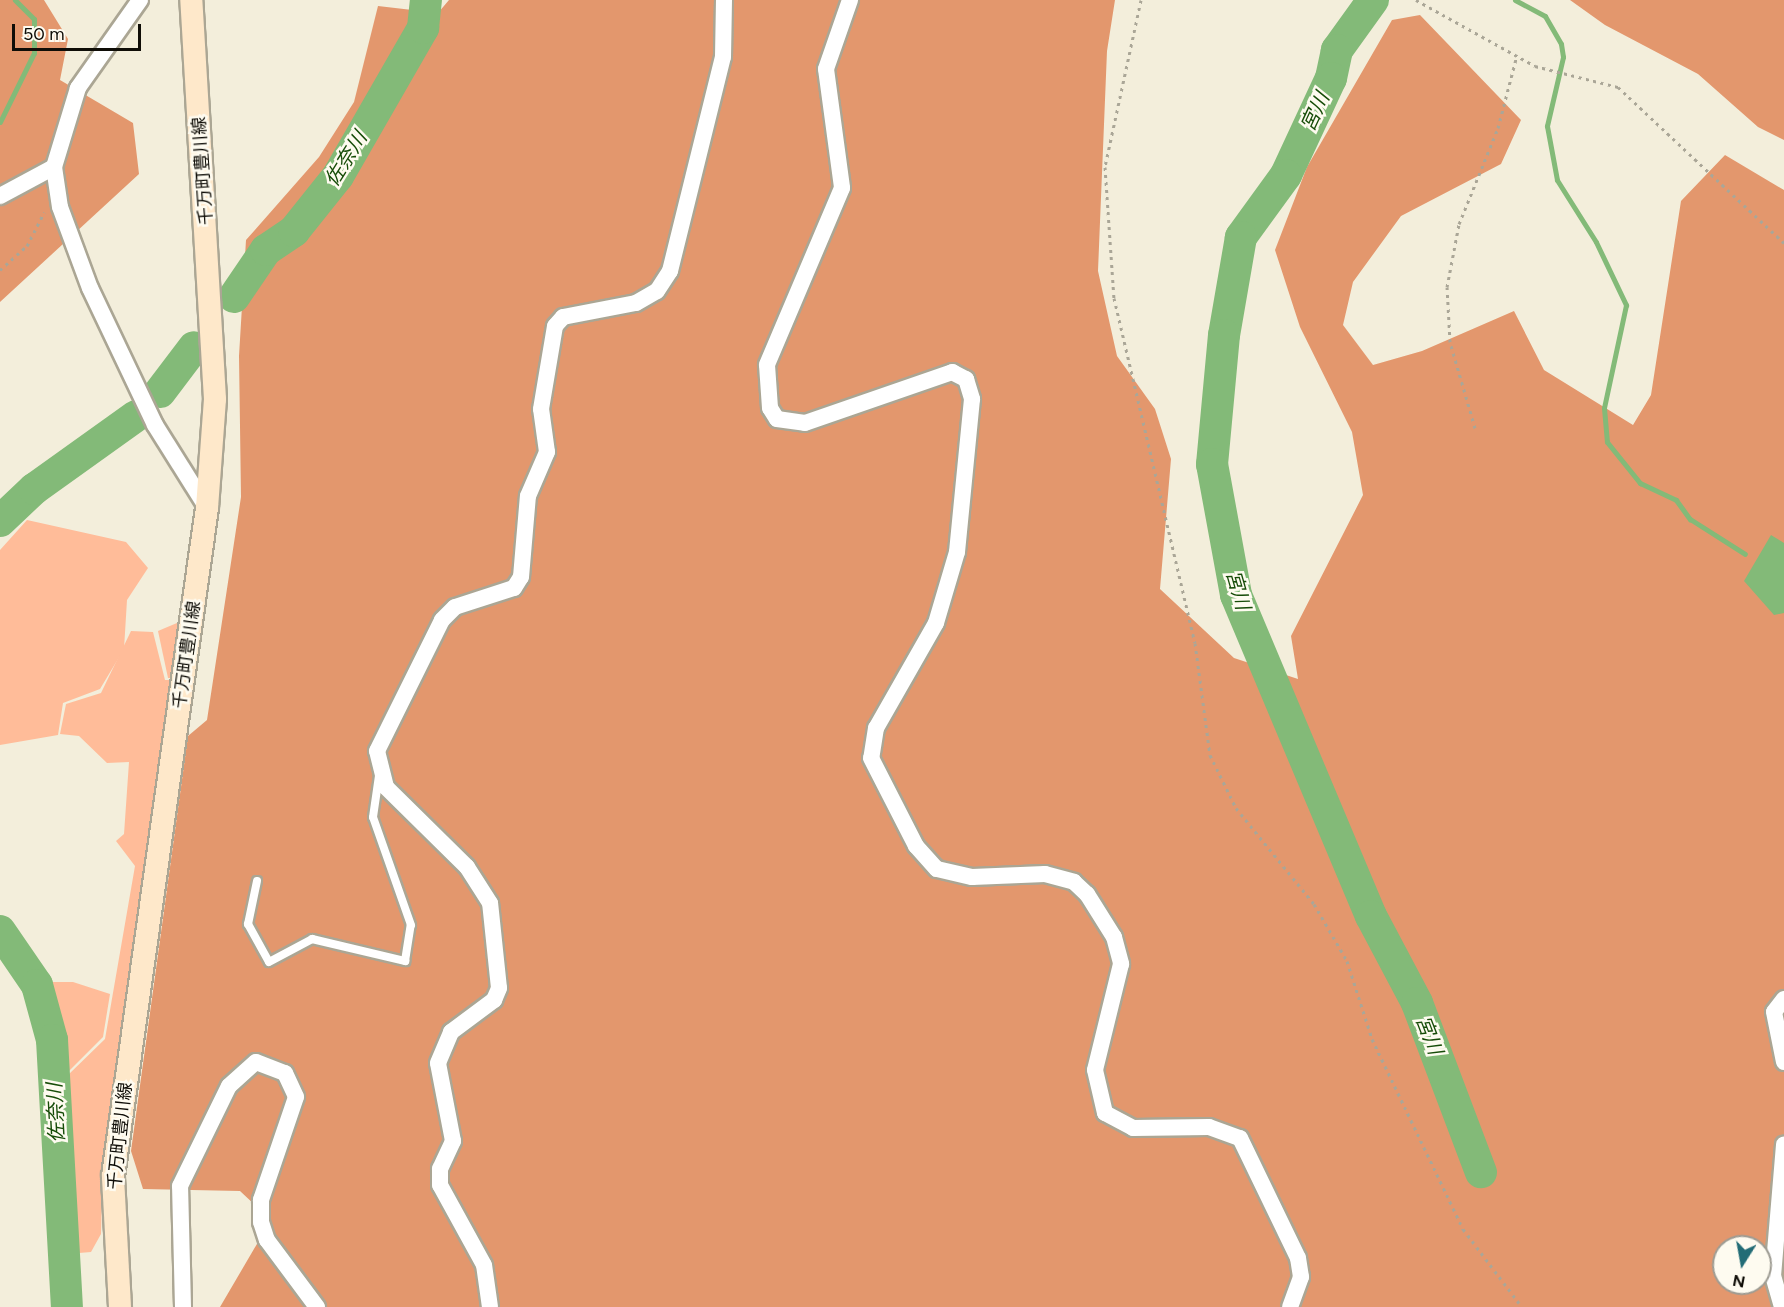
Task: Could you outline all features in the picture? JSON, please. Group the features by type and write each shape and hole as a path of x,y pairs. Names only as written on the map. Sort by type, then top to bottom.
{"main road":[{"name":"千万町豊川線","path":"120,1307 113,1176 207,508 215,399 191,0"}],"street":[{"path":"140,0 78,88 54,167 60,207 90,288 155,425 207,508"},
{"path":"490,1307 484,1265 440,1185 440,1169 453,1141 438,1063 451,1032 494,1000 499,987 490,903 467,867 397,801 380,776 377,751 442,620 455,607 514,588 521,577 528,496 547,452 541,409 555,326 563,317 636,303 657,291 670,271 723,57 724,0"},
{"path":"850,0 826,69 842,188 767,364 770,408 777,419 805,423 952,372 966,379 972,399 957,552 936,623 876,728 871,758 916,846 937,869 972,877 1045,874 1074,882 1087,894 1114,937 1121,964 1095,1070 1106,1113 1133,1128 1209,1127 1240,1138 1298,1258 1301,1277 1290,1307"},
{"path":"0,196 54,167"},
{"path":"1784,999 1774,1012 1784,1062"},
{"path":"183,1307 180,1186 229,1086 256,1062 285,1072 296,1097 261,1200 261,1222 267,1240 317,1307"},
{"path":"1782,1307 1773,1276 1784,1144"}],"lane":[{"path":"257,881 248,924 269,962 312,939 405,961 411,951 411,925 373,817 380,776"}],"path":[{"path":"1141,0 1105,166 1114,298 1195,643 1210,755 1236,808 1314,904 1347,961 1372,1038 1459,1220 1522,1307"},
{"path":"1416,0 1535,66 1618,87 1784,243"},
{"path":"1476,428 1450,342 1447,287 1459,224 1498,128 1517,55"},
{"path":"0,270 27,246 46,205"}],"shaded area":[{"path":"0,0 44,0 68,39 60,80 133,123 139,174 0,302"},
{"path":"449,0 1115,0 1107,51 1098,271 1117,356 1155,409 1171,459 1160,589 1234,658 1298,679 1291,636 1363,495 1352,432 1300,327 1275,250 1307,167 1392,20 1420,15 1521,120 1501,164 1401,216 1353,282 1343,325 1373,365 1422,351 1514,311 1544,370 1633,425 1651,395 1681,201 1725,155 1784,190 1784,1307 220,1307 271,1220 240,1191 143,1189 131,1151 188,736 207,720 241,497 239,356 246,240 319,157 354,102 378,6 438,13"},
{"path":"1570,0 1784,0 1784,140 1758,127 1698,74 1605,25"},
{"path":"27,520 126,542 148,568 127,600 124,649 100,689 63,703 58,735 0,745 0,550"},
{"path":"1771,535 1784,543 1784,613 1774,615 1744,581"},
{"path":"184,620 176,678 168,678 158,631"},
{"path":"131,631 153,632 165,680 176,680 103,1159 101,1234 91,1252 79,1253 72,1251 67,1076 105,1039 135,866 116,841 124,834 129,762 107,763 79,736 60,734 66,704 101,693"},
{"path":"46,982 73,982 110,994 103,1037 66,1074 61,1025"}],"waterway":[{"path":"0,122 34,53 34,19 15,0"},
{"name":"佐奈川","path":"234,297 266,250 294,231 338,176 423,28 426,0"},
{"name":"宮川","path":"1373,0 1337,50 1331,78 1286,175 1241,237 1224,335 1212,464 1236,595 1371,916 1417,1003 1481,1172"},
{"path":"1515,0 1545,16 1561,44 1563,57 1547,126 1557,180 1596,242 1626,305 1604,408 1607,442 1640,483 1676,500 1690,519 1745,554"},
{"name":"佐奈川","path":"160,392 194,347"},
{"name":"佐奈川","path":"0,521 34,489 136,416"},
{"name":"佐奈川","path":"0,931 37,985 52,1040 67,1307"}]}
